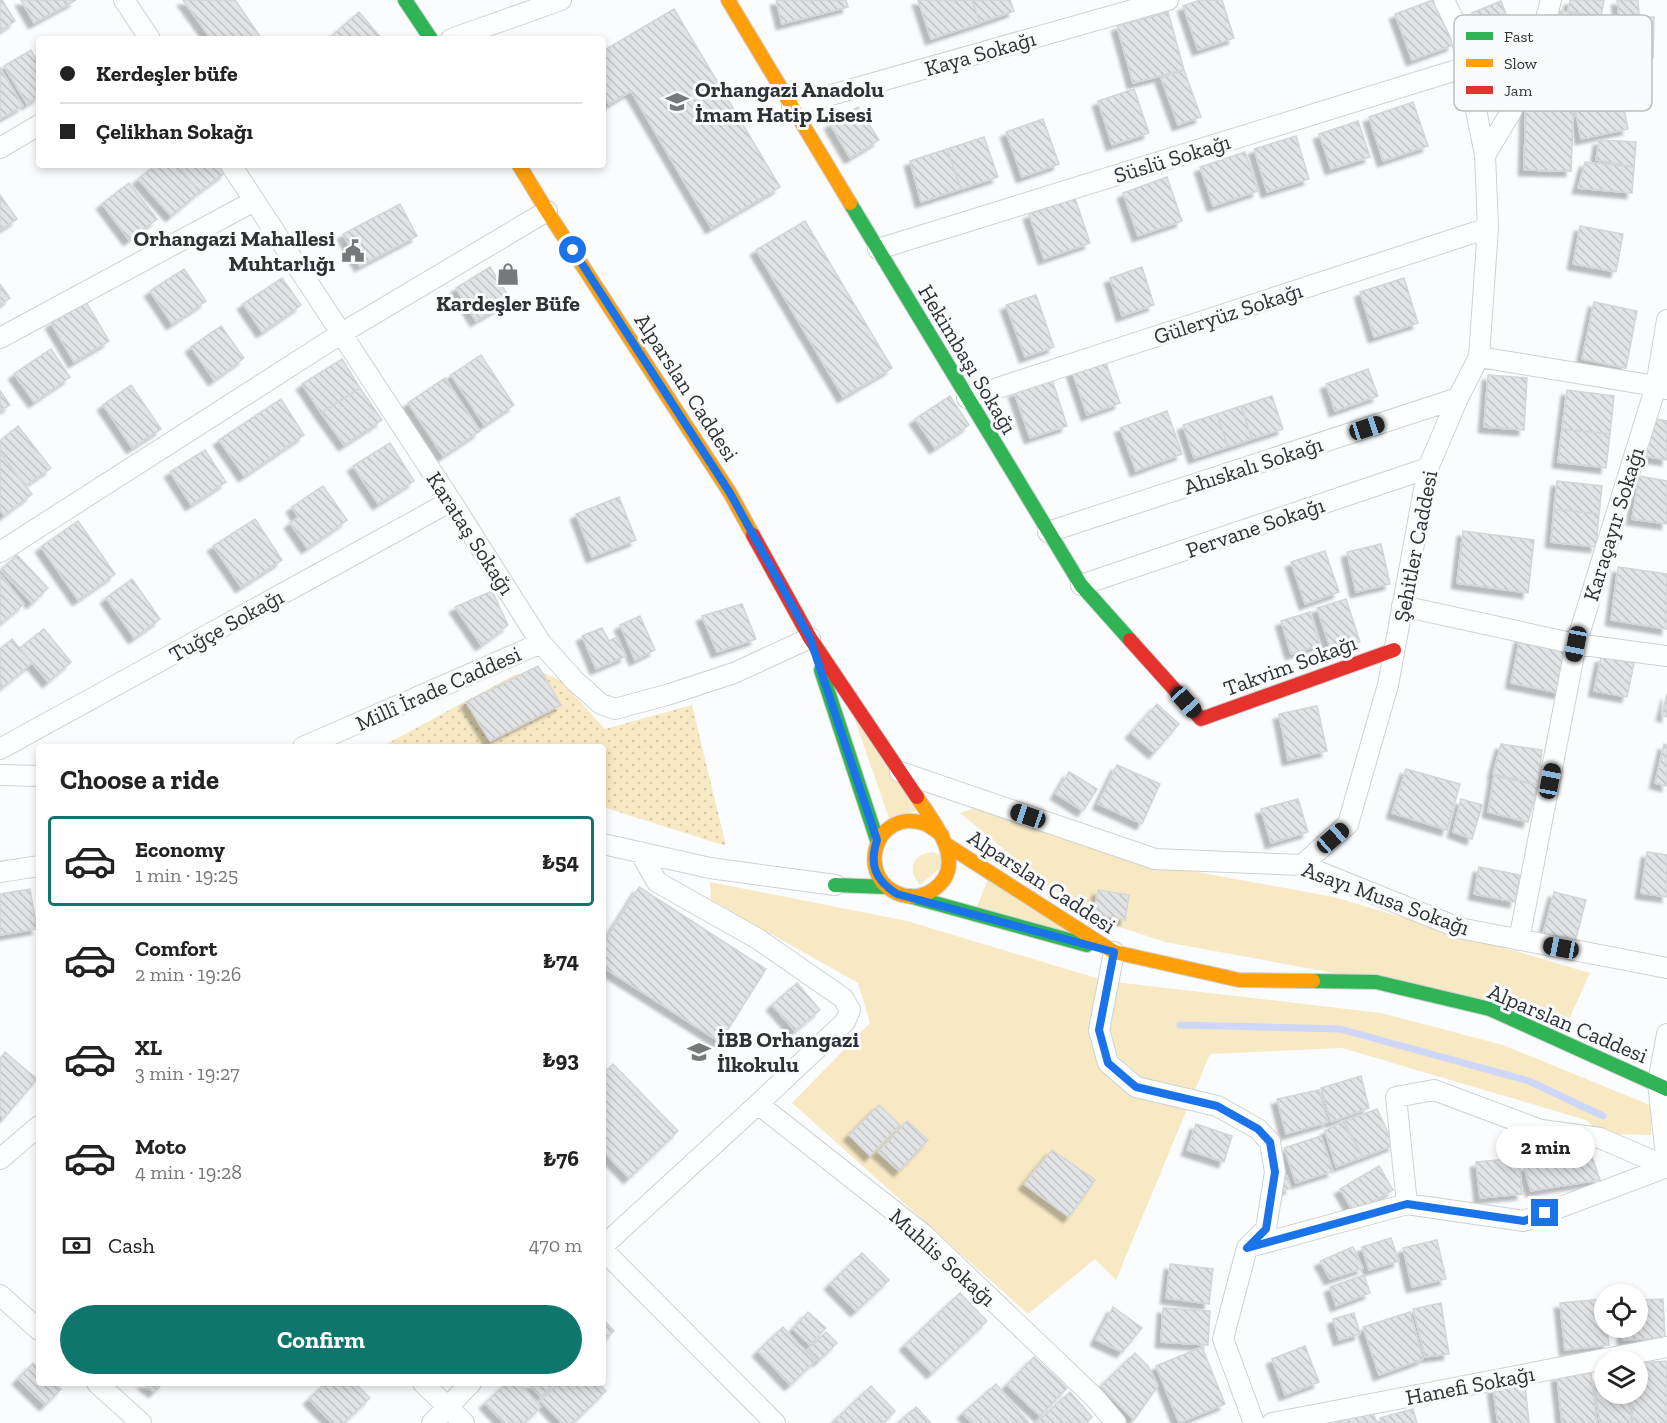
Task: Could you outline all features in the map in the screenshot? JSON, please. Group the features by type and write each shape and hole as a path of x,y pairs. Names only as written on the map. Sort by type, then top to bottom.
{"street":[{"path":"124,0 148,36"},
{"path":"405,0 429,36"},
{"path":"459,36 561,0"},
{"name":"Hekimbaşı Sokağı","path":"728,0 1081,585 1201,719"},
{"name":"Kaya Sokağı","path":"792,106 1168,0"},
{"name":"Şehitler Caddesi","path":"1444,0 1454,21"},
{"path":"1547,15 1551,0"},
{"name":"Süslü Sokağı","path":"878,249 1454,71"},
{"name":"Şehitler Caddesi","path":"1302,864 1348,824 1388,685 1428,468 1458,398 1479,357 1488,228 1485,154 1476,111"},
{"path":"1485,154 1511,111"},
{"path":"0,148 36,127"},
{"name":"Karataş Sokağı","path":"233,168 541,643 575,681 601,704 615,710 734,673 810,638"},
{"name":"Alparslan Caddesi","path":"521,168 730,493 810,638"},
{"path":"0,338 254,201"},
{"path":"0,552 342,333 547,211"},
{"name":"Güleryüz Sokağı","path":"967,398 1488,228"},
{"name":"Karaçayır Sokağı","path":"1519,940 1576,644 1661,388 1667,320"},
{"path":"1479,357 1661,388"},
{"name":"Ahıskalı Sokağı","path":"1048,532 1458,398"},
{"name":"Pervane Sokağı","path":"1081,585 1428,468"},
{"name":"Tuğçe Sokağı","path":"0,749 451,501"},
{"path":"1402,606 1576,644 1667,656"},
{"path":"810,638 945,840 950,858 948,870 942,881 933,890 921,895 909,896"},
{"path":"810,638 875,846 874,865 878,877 886,887 897,894 1114,952 1099,1030 1108,1063 1136,1087 1217,1106 1258,1129 1270,1142 1275,1172 1266,1229 1247,1248 1223,1338 1254,1423"},
{"name":"Millî İrade Caddesi","path":"310,744 541,643"},
{"name":"Takvim Sokağı","path":"1201,719 1394,650"},
{"name":"Asayı Musa Sokağı","path":"900,772 1155,859 1302,864 1459,928 1667,969"},
{"path":"0,775 36,776"},
{"path":"835,885 854,869 875,846 885,830 896,823 908,820 921,821 932,826 945,840"},
{"name":"Alparslan Caddesi","path":"945,840 1114,952 1239,980 1376,982 1490,1009 1662,1086"},
{"path":"606,845 710,868 835,885 886,887"},
{"path":"606,1245 846,1022 850,1010 843,998 759,939 657,882 640,852"},
{"path":"0,872 36,867"},
{"path":"1667,1034 1662,1086 1667,1166"},
{"path":"1407,1204 1396,1097 1434,1090 1540,1130 1600,1138 1667,1166"},
{"name":"Muhlis Sokağı","path":"758,1104 923,1234 1094,1396 1116,1423"},
{"path":"0,1159 36,1129"},
{"path":"1247,1248 1407,1204 1524,1221 1667,1166"},
{"path":"606,1251 775,1423"},
{"path":"0,1295 36,1327"},
{"name":"Hanefi Sokağı","path":"1272,1423 1667,1347"},
{"path":"100,1386 141,1423"},
{"path":"426,1386 464,1423"},
{"path":"432,1423 468,1386"}],"shaded area":[{"path":"542,672 561,681 605,729 692,705 726,846 606,808 606,744 387,744 514,675"},
{"path":"839,674 925,807 890,821"},
{"path":"978,807 1143,862 1334,897 1590,973 1566,1026 1516,1010 1394,984 1165,942 1084,915 960,813"},
{"path":"932,852 941,855 947,862 920,885 913,874 913,864 919,856"},
{"path":"989,877 1084,943 974,914"},
{"path":"710,882 907,921 1106,981 1381,1013 1503,1045 1652,1106 1651,1135 1601,1134 1586,1120 1342,1048 1210,1054 1116,1280 1095,1259 1028,1314 792,1103 870,1023 858,983 711,900"}],"building":[{"path":"0,0 15,21 0,31"},
{"path":"21,0 76,0 34,23"},
{"path":"183,0 235,0 260,36 209,36"},
{"path":"776,0 846,0 848,7 782,24"},
{"path":"918,0 972,0 980,23 931,39"},
{"path":"972,0 1010,0 1014,11 980,23"},
{"path":"1200,0 1222,0 1234,38 1198,50 1183,6"},
{"path":"1436,0 1453,45 1412,60 1395,14"},
{"path":"1570,0 1604,0 1601,15 1568,11"},
{"path":"1617,0 1638,0 1639,14 1619,15"},
{"path":"1501,1 1506,15 1473,15 1472,13"},
{"path":"674,9 780,187 711,228 631,91 609,104 606,100 606,49"},
{"path":"1560,11 1587,15 1559,15"},
{"path":"359,12 379,36 334,36"},
{"path":"1168,12 1184,70 1133,83 1117,26"},
{"path":"1652,17 1654,17 1653,58"},
{"path":"31,50 36,59 36,98 27,104 4,66"},
{"path":"0,68 23,106 0,119"},
{"path":"1184,70 1201,117 1178,125 1161,78"},
{"path":"1134,89 1149,133 1112,145 1098,101"},
{"path":"1413,102 1428,146 1383,161 1369,117"},
{"path":"858,107 879,140 850,158 830,124"},
{"path":"1526,111 1574,111 1571,171 1524,170"},
{"path":"1576,111 1624,111 1628,129 1581,139"},
{"path":"1043,119 1059,164 1022,177 1006,132"},
{"path":"1358,121 1370,157 1331,169 1319,134"},
{"path":"1296,136 1309,179 1267,192 1254,149"},
{"path":"984,137 998,177 961,189 947,149"},
{"path":"1599,140 1636,142 1634,167 1596,160"},
{"path":"947,149 961,189 921,202 910,161"},
{"path":"1245,152 1258,191 1213,206 1200,167"},
{"path":"1585,162 1634,167 1632,193 1578,188"},
{"path":"152,168 180,168 199,192 171,216 138,179"},
{"path":"180,168 223,168 226,172 199,192"},
{"path":"1167,177 1182,221 1138,236 1123,193"},
{"path":"129,183 157,219 129,240 102,204"},
{"path":"0,195 17,219 0,230"},
{"path":"1075,198 1090,243 1044,259 1029,214"},
{"path":"400,204 417,236 360,266 343,234"},
{"path":"805,221 892,368 843,397 756,250"},
{"path":"1580,226 1623,234 1616,272 1573,264"},
{"path":"490,267 511,300 476,321 456,288"},
{"path":"1142,267 1154,305 1122,316 1110,278"},
{"path":"184,269 206,301 172,324 150,291"},
{"path":"282,278 301,305 262,332 243,304"},
{"path":"1404,278 1418,323 1374,337 1360,292"},
{"path":"0,284 10,298 0,305"},
{"path":"1036,295 1054,347 1025,357 1006,305"},
{"path":"86,302 109,341 74,362 51,323"},
{"path":"1594,302 1637,311 1626,368 1582,359"},
{"path":"221,326 244,358 214,380 191,347"},
{"path":"51,349 70,377 34,402 14,374"},
{"path":"481,355 514,405 484,425 451,375"},
{"path":"342,359 360,388 321,413 302,384"},
{"path":"1105,360 1120,403 1087,415 1072,371"},
{"path":"1368,369 1378,396 1335,411 1326,384"},
{"path":"1488,375 1527,378 1524,430 1484,427"},
{"path":"445,378 480,431 443,456 408,403"},
{"path":"1052,379 1067,426 1030,438 1014,392"},
{"path":"131,385 161,429 132,448 103,405"},
{"path":"360,388 382,420 344,445 321,413"},
{"path":"1567,390 1614,396 1610,434 1562,429"},
{"path":"0,391 10,405 0,411"},
{"path":"950,396 969,425 935,448 915,419"},
{"path":"1272,396 1283,429 1252,439 1241,406"},
{"path":"281,399 304,435 244,476 219,440"},
{"path":"1241,406 1252,439 1228,447 1217,414"},
{"path":"1167,411 1182,454 1136,471 1120,428"},
{"path":"1217,414 1228,447 1194,458 1183,425"},
{"path":"1650,418 1667,421 1667,460 1643,456"},
{"path":"18,426 51,468 25,486 0,453 0,441"},
{"path":"1562,429 1610,434 1606,468 1558,462"},
{"path":"390,443 414,481 378,504 353,466"},
{"path":"205,450 226,482 191,505 170,472"},
{"path":"1,454 32,494 4,515 0,510"},
{"path":"1639,476 1667,481 1667,524 1632,519"},
{"path":"1557,481 1602,486 1599,514 1554,509"},
{"path":"323,486 347,520 307,548 290,523 298,517 292,507"},
{"path":"619,497 636,540 592,557 576,514"},
{"path":"1554,509 1599,514 1596,547 1551,542"},
{"path":"255,519 282,560 241,587 213,546"},
{"path":"78,521 115,574 78,600 41,547"},
{"path":"1463,531 1534,540 1528,593 1457,583"},
{"path":"1381,544 1390,584 1356,592 1347,552"},
{"path":"1325,551 1339,592 1305,604 1291,562"},
{"path":"17,555 48,588 32,603 1,570"},
{"path":"1618,567 1667,574 1667,629 1611,620"},
{"path":"0,574 24,604 0,624"},
{"path":"132,579 160,619 134,638 106,598"},
{"path":"492,591 508,625 481,645 455,607"},
{"path":"1346,599 1360,642 1331,651 1317,608"},
{"path":"742,604 756,639 717,652 702,616"},
{"path":"1310,612 1320,645 1291,654 1281,621"},
{"path":"640,616 655,650 635,660 620,625"},
{"path":"602,628 609,641 617,637 626,656 596,669 582,636"},
{"path":"44,629 71,662 48,682 20,648"},
{"path":"1520,637 1568,646 1560,693 1511,683"},
{"path":"12,639 32,663 0,689 0,649"},
{"path":"1601,657 1634,663 1627,697 1594,691"},
{"path":"538,666 561,705 490,741 466,702"},
{"path":"1667,694 1667,717 1662,715"},
{"path":"1157,704 1179,724 1154,753 1131,733"},
{"path":"1317,706 1327,751 1288,760 1279,714"},
{"path":"1501,744 1542,750 1538,785 1493,774"},
{"path":"1664,744 1667,745 1667,786 1655,783"},
{"path":"1117,765 1160,784 1142,824 1098,804"},
{"path":"1406,769 1460,784 1447,830 1392,813"},
{"path":"1069,772 1097,789 1083,811 1056,794"},
{"path":"1494,776 1538,785 1528,822 1488,812"},
{"path":"1298,799 1308,832 1271,843 1261,809"},
{"path":"1461,799 1482,805 1472,839 1453,832"},
{"path":"1647,852 1667,855 1667,897 1641,893"},
{"path":"1479,867 1520,875 1515,902 1474,894"},
{"path":"639,887 766,969 720,1042 606,969 606,939"},
{"path":"30,889 36,929 0,935 0,894"},
{"path":"1098,890 1129,895 1125,920 1093,914"},
{"path":"1554,892 1586,900 1574,946 1542,938"},
{"path":"797,983 820,1010 795,1031 772,1005"},
{"path":"5,1052 36,1078 4,1118 0,1115 0,1059"},
{"path":"613,1064 678,1131 629,1178 606,1154 606,1071"},
{"path":"1361,1076 1369,1108 1331,1122 1321,1088"},
{"path":"1319,1090 1328,1122 1286,1134 1277,1099"},
{"path":"879,1105 900,1125 870,1156 849,1135"},
{"path":"1377,1109 1394,1145 1363,1157 1344,1121"},
{"path":"907,1121 928,1140 899,1171 878,1152"},
{"path":"1342,1121 1363,1157 1336,1167 1325,1131"},
{"path":"1196,1124 1232,1136 1224,1162 1187,1150"},
{"path":"1321,1136 1333,1171 1296,1183 1284,1148"},
{"path":"1588,1145 1600,1180 1531,1191 1524,1167"},
{"path":"1052,1150 1095,1180 1069,1217 1024,1184"},
{"path":"1519,1158 1522,1194 1480,1198 1476,1162"},
{"path":"1379,1166 1393,1190 1354,1213 1340,1189"},
{"path":"1287,1176 1291,1188 1278,1192 1275,1180"},
{"path":"1391,1238 1399,1261 1369,1270 1362,1247"},
{"path":"1437,1240 1446,1279 1412,1287 1403,1248"},
{"path":"1353,1247 1363,1268 1330,1279 1320,1261"},
{"path":"862,1253 889,1280 856,1311 830,1284"},
{"path":"1170,1264 1213,1269 1209,1304 1166,1298"},
{"path":"1364,1275 1370,1293 1336,1306 1330,1287"},
{"path":"960,1293 987,1321 932,1373 905,1345"},
{"path":"1663,1299 1665,1338 1623,1340 1623,1338 1648,1338 1648,1300"},
{"path":"1594,1300 1594,1338 1608,1338 1609,1345 1565,1350 1560,1303"},
{"path":"1441,1303 1449,1354 1425,1357 1413,1309"},
{"path":"1113,1307 1142,1328 1122,1352 1096,1340"},
{"path":"1163,1308 1210,1311 1208,1345 1161,1342"},
{"path":"808,1312 826,1328 810,1345 793,1329"},
{"path":"1410,1312 1423,1359 1379,1375 1363,1327"},
{"path":"1354,1313 1360,1334 1339,1340 1333,1319"},
{"path":"606,1322 614,1331 606,1338"},
{"path":"783,1327 815,1361 790,1385 758,1351"},
{"path":"826,1332 837,1343 818,1361 807,1350"},
{"path":"1305,1346 1319,1382 1285,1395 1272,1359"},
{"path":"1202,1347 1225,1404 1179,1423 1156,1366"},
{"path":"1135,1353 1148,1366 1158,1386 1134,1420 1101,1386"},
{"path":"1034,1357 1067,1388 1040,1416 1007,1385"},
{"path":"1667,1361 1667,1423 1633,1423 1632,1404 1648,1404 1648,1362"},
{"path":"33,1363 36,1366 36,1386 58,1386 61,1389 45,1405 18,1379"},
{"path":"1591,1373 1597,1423 1562,1423 1557,1376"},
{"path":"996,1384 1029,1423 972,1423 963,1413"},
{"path":"1525,1384 1529,1423 1498,1423 1493,1388"},
{"path":"147,1386 160,1386 154,1392"},
{"path":"323,1386 358,1386 370,1398 344,1423 332,1423 309,1399"},
{"path":"504,1386 522,1386 541,1407 524,1423 504,1423 485,1403"},
{"path":"530,1386 552,1386 541,1397"},
{"path":"556,1386 601,1386 606,1391 573,1423 562,1423 541,1401"},
{"path":"871,1386 895,1411 883,1423 832,1423"},
{"path":"1070,1392 1092,1417 1086,1423 1037,1422"},
{"path":"1597,1404 1629,1404 1632,1423 1600,1423"},
{"path":"916,1407 931,1423 898,1423"},
{"path":"1413,1409 1417,1423 1382,1423 1380,1418"},
{"path":"1372,1410 1377,1423 1335,1423"}],"waterway":[{"path":"1180,1025 1340,1029 1529,1081 1603,1116"}],"traffic: fast":[{"path":"405,0 429,36"},
{"path":"850,203 1081,585 1130,640"},
{"path":"821,670 877,840"},
{"path":"835,885 886,887"},
{"path":"909,896 1087,945"},
{"path":"1313,981 1376,982 1490,1009 1667,1089"}],"traffic: slow":[{"path":"728,0 850,203"},
{"path":"521,168 730,493 753,535"},
{"path":"917,797 939,831 945,844 948,868 944,880 933,890 922,895 902,895 887,887 878,875 875,862 876,848 882,835 892,826 906,821 923,823 933,828 940,833 942,835"},
{"path":"947,845 1114,952 1239,980 1313,981"}],"traffic: jam":[{"path":"753,535 810,638 917,797"},
{"path":"1130,640 1201,719 1394,650"}],"place":[{"name":"Orhangazi Anadolu İmam Hatip Lisesi","path":"677,102"},
{"name":"Orhangazi Mahallesi Muhtarlığı","path":"353,251"},
{"name":"Kardeşler Büfe","path":"508,274"},
{"name":"İBB Orhangazi İlkokulu","path":"699,1052"}],"route":[{"path":"573,250 730,493 810,638 877,840 873,852 878,877 886,887 897,894 1114,952 1099,1030 1108,1063 1136,1087 1217,1106 1258,1129 1270,1142 1275,1172 1266,1229 1247,1248 1407,1204 1524,1221 1545,1213"}]}
